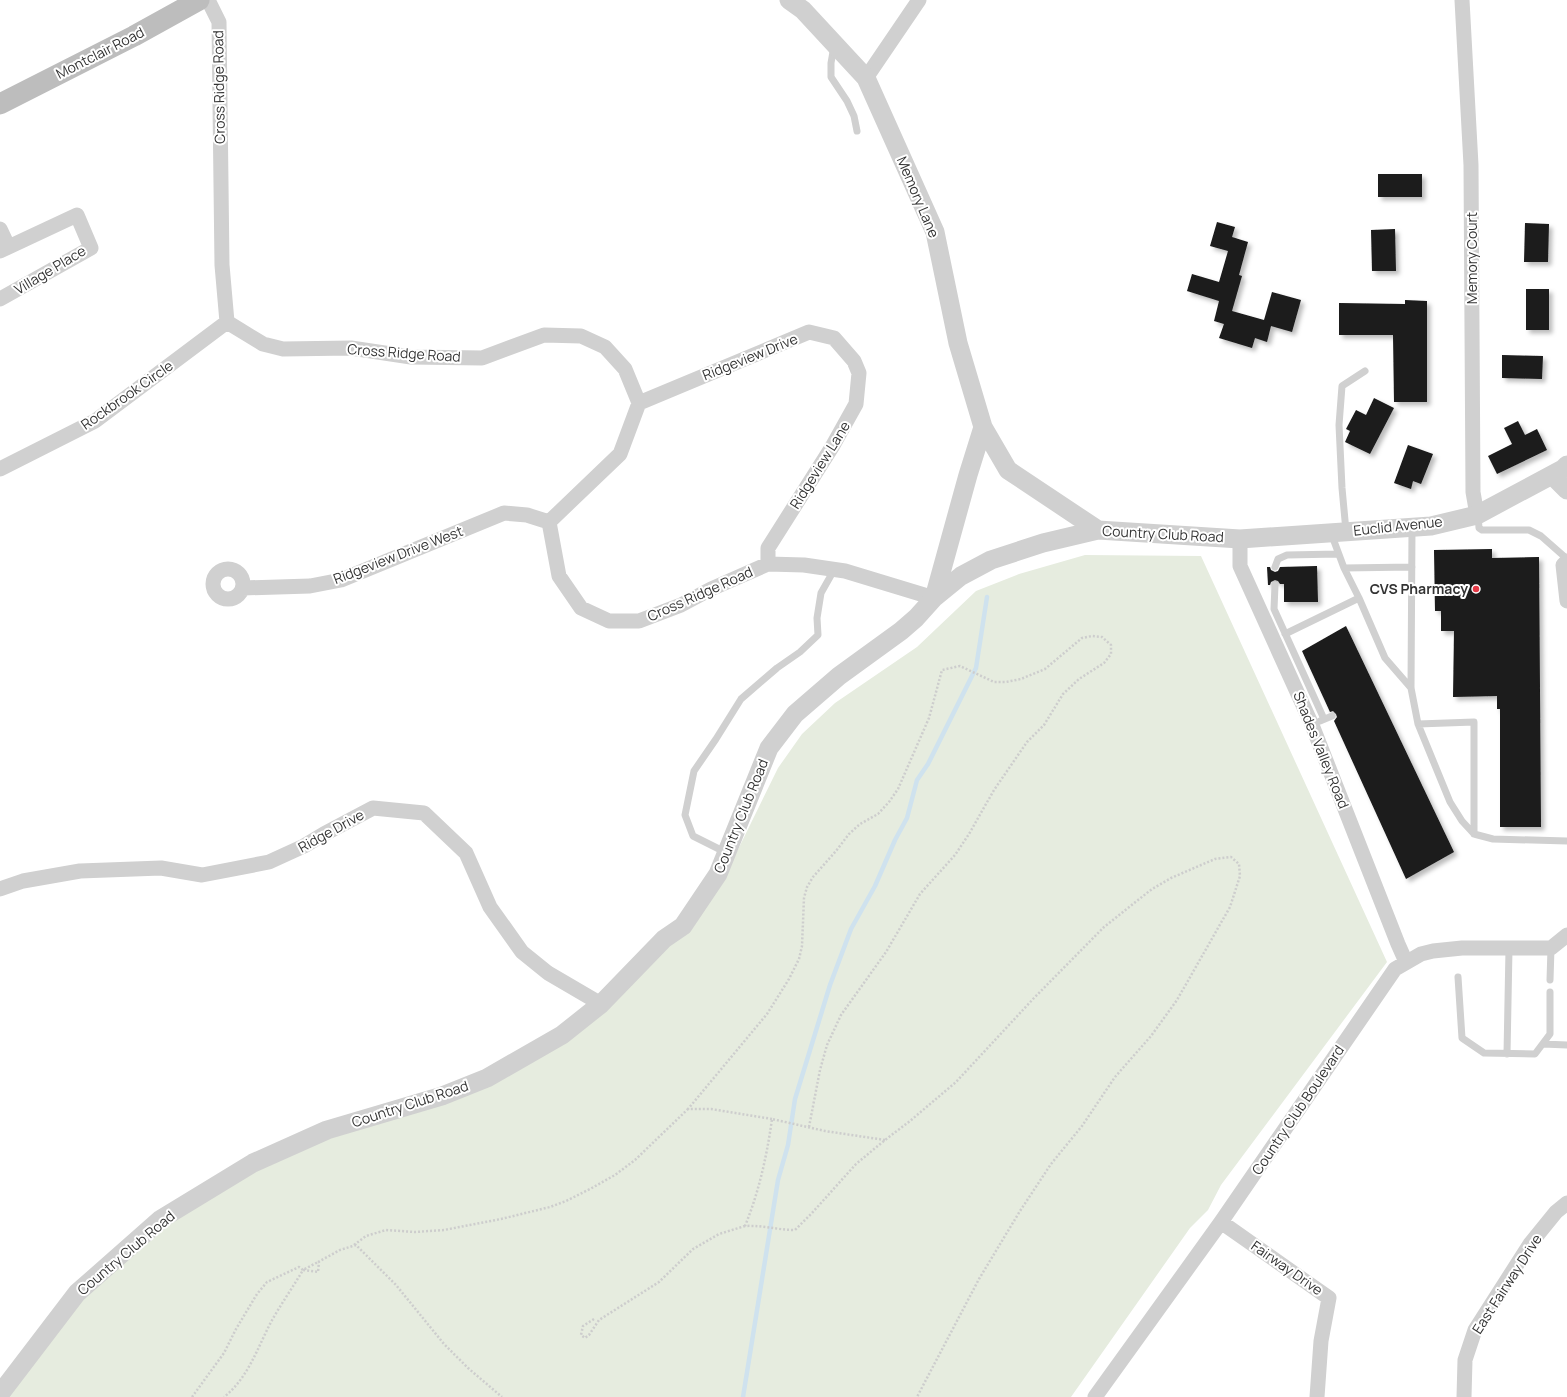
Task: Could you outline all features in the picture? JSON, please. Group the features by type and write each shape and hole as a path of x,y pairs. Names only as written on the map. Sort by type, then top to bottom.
{"main road":[{"name":"Montclair Road","path":"0,104 134,36 199,0"}],"street":[{"name":"Cross Ridge Road","path":"208,0 219,22 222,265 226,322 263,344 283,349 352,348 411,357 482,358 544,335 581,336 605,347 625,369 639,403"},
{"name":"Memory Lane","path":"789,0 803,10 866,78 935,232 958,343 984,427"},
{"path":"866,78 919,0"},
{"name":"Memory Court","path":"1462,0 1471,165 1473,492 1478,515"},
{"name":"Village Place","path":"0,229 4,248 77,215 91,248 0,299"},
{"name":"Rockbrook Circle","path":"0,469 95,421 226,322"},
{"name":"Ridgeview Drive","path":"639,403 809,332 834,338 854,361"},
{"name":"Ridgeview Lane","path":"768,564 768,548 832,447 856,404 860,373 854,361"},
{"path":"549,522 620,454 639,403"},
{"path":"984,427 1008,470 1098,530"},
{"name":"Country Club Road","path":"934,598 968,475 984,427"},
{"path":"1559,470 1567,490"},
{"name":"Euclid Avenue","path":"1240,539 1431,526 1478,515 1559,470"},
{"name":"Ridgeview Drive West","path":"242,588 310,586 341,580 504,513 527,514 549,522"},
{"name":"Cross Ridge Road","path":"549,522 559,576 581,608 610,621 639,621 681,605 711,589 768,564 804,566 844,571 934,598"},
{"name":"Country Club Road","path":"0,1394 77,1293 161,1219 253,1162 327,1130 442,1096 487,1078 562,1035 601,1004 664,939 683,926 718,874 769,748 795,714 839,676 901,631 916,618 934,598 961,576 991,560 1043,543 1098,530 1240,539"},
{"name":"Shades Valley Road","path":"1240,539 1240,566 1318,722 1392,930 1406,962"},
{"path":"1567,560 1563,565 1567,601"},
{"name":"Ridge Drive","path":"0,890 23,880 80,872 161,868 202,875 269,862 304,846 373,808 424,813 466,853 490,907 522,952 548,973 601,1004"},
{"path":"1550,948 1567,936"},
{"name":"Country Club Boulevard","path":"1095,1397 1221,1222 1395,969 1421,954 1433,951 1462,948 1550,948"},
{"name":"East Fairway Drive","path":"1464,1397 1465,1360 1475,1330 1530,1244 1556,1212 1567,1203"},
{"name":"Fairway Drive","path":"1221,1222 1330,1298 1321,1341 1317,1397"}],"lane":[{"path":"834,44 830,63 831,77 847,101 854,116 857,131"},
{"path":"1365,371 1342,386 1339,425 1342,488 1338,554 1385,658 1411,688"},
{"path":"1478,515 1479,528 1482,530 1529,530 1541,536 1567,560"},
{"path":"1412,527 1411,688 1418,724 1450,802 1462,821 1474,834 1493,839 1567,841"},
{"path":"1275,567 1278,559 1287,555 1338,554"},
{"path":"1344,568 1412,567"},
{"path":"727,853 693,836 685,815 694,771 741,699 777,668 800,652 818,635 817,618 821,593 834,570"},
{"path":"1275,585 1274,609 1318,722 1332,716"},
{"path":"1285,634 1359,598"},
{"path":"1418,724 1474,722 1474,834"},
{"path":"1550,948 1550,980"},
{"path":"1507,1054 1509,949"},
{"path":"1458,977 1462,1038 1484,1053 1535,1054 1550,1034 1550,992"},
{"path":"1543,1044 1567,1045"}],"path":[{"path":"354,1245 366,1236 386,1230 415,1232 444,1230 501,1219 550,1207 590,1190 635,1160 688,1109 766,1014 789,979 799,959 802,946 804,898 807,887 813,877 849,834 860,824 878,814 898,789 929,718 942,670 960,666 994,682 1006,682 1021,679 1045,669 1082,638 1092,636 1102,637 1111,645 1111,654 1104,664 1079,679 1063,694 1044,726 1027,742 994,790 969,834 955,855 920,894 886,952 841,1015 827,1045 820,1070 809,1128"},
{"path":"594,1319 583,1326 581,1335 585,1338 589,1335 599,1320 658,1282 693,1249 719,1234 745,1226 759,1225 782,1230 795,1230 856,1164 956,1082 1034,998 1104,927 1152,889 1171,878 1215,859 1231,857 1239,864 1240,876 1230,907 1177,1000 1151,1036 1115,1077 1082,1126 1051,1164 1020,1211 979,1279 917,1397"},
{"path":"688,1109 711,1109 772,1119 825,1131 884,1140"},
{"path":"745,1226 756,1196 769,1140 772,1119"},
{"path":"224,1397 241,1381 276,1314 304,1270 340,1250 356,1245 396,1285 444,1344 502,1397"},
{"path":"192,1397 215,1366 246,1310 266,1282 299,1267 304,1270 318,1272 320,1262 318,1262"}],"shaded area":[{"path":"1085,555 1201,556 1387,962 1221,1185 1208,1210 1190,1228 1071,1397 8,1397 81,1297 165,1224 256,1168 566,1040 724,878 778,768 802,734 835,703 917,647 976,591 1019,574"}],"building":[{"path":"1378,174 1422,174 1422,197 1378,197"},
{"path":"1217,222 1235,227 1232,237 1248,242 1239,275 1242,276 1232,311 1264,320 1272,292 1301,300 1292,332 1271,326 1267,342 1255,338 1252,348 1219,338 1224,324 1214,321 1219,301 1187,291 1192,274 1219,282 1228,251 1210,246"},
{"path":"1525,223 1549,224 1548,262 1524,262"},
{"path":"1395,229 1396,271 1372,271 1371,230"},
{"path":"1526,289 1549,289 1549,330 1526,330"},
{"path":"1405,300 1427,301 1427,402 1394,402 1393,335 1339,335 1339,303 1405,304"},
{"path":"1502,355 1543,356 1542,379 1502,378"},
{"path":"1374,398 1394,408 1370,454 1345,442 1350,431 1346,429 1356,410 1366,415"},
{"path":"1518,421 1525,435 1537,429 1547,450 1497,474 1488,456 1512,444 1504,428"},
{"path":"1408,445 1433,454 1421,484 1413,481 1411,489 1394,483"},
{"path":"1492,549 1492,558 1539,557 1541,827 1500,827 1500,709 1497,709 1497,696 1453,697 1454,631 1441,631 1441,611 1435,611 1434,550"},
{"path":"1317,566 1318,602 1284,602 1284,584 1280,584 1275,580 1268,585 1267,567 1270,567 1271,570 1275,572 1278,571 1280,567"},
{"path":"1346,626 1454,852 1406,879 1334,721 1337,717 1336,714 1333,711 1330,712 1302,651"}],"waterway":[{"path":"743,1397 778,1180 788,1145 795,1099 830,985 851,929 875,886 895,840 907,818 917,780 928,764 976,668 987,597"}],"place":[{"name":"CVS Pharmacy","path":"1476,589"}]}
